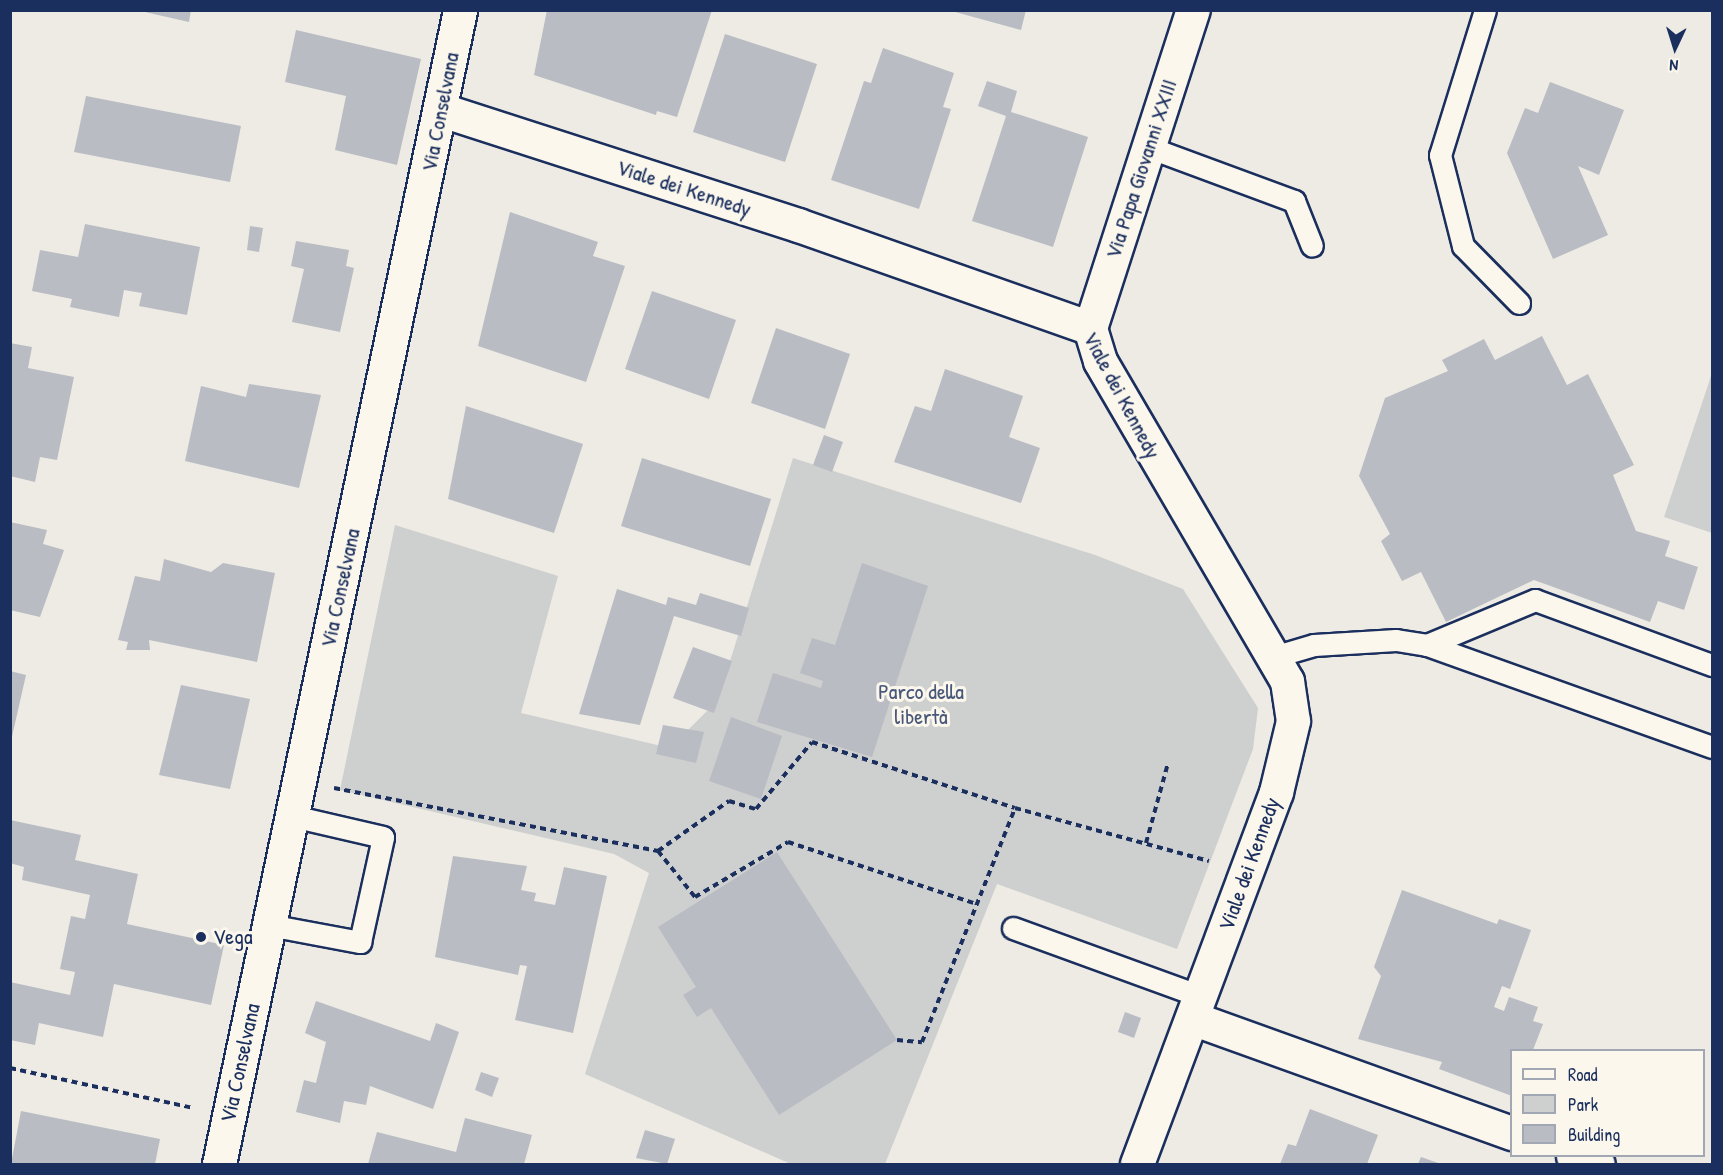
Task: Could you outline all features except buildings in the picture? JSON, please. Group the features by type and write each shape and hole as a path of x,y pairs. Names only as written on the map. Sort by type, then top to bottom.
{"street":[{"name":"Via Conselvana","path":"219,1164 442,110 460,10"},
{"name":"Via Papa Giovanni XXIII","path":"1090,328 1193,10"},
{"name":"Viale dei Kennedy","path":"442,110 831,236 1090,328 1100,361 1287,681 1293,722 1276,792 1137,1164"},
{"path":"1196,1007 1510,1132"},
{"path":"1579,1157 1598,1164"}],"lane":[{"path":"1485,10 1440,154 1463,246 1519,303"},
{"path":"1148,147 1294,201 1312,246"},
{"path":"1427,645 1535,600 1713,665"},
{"path":"1273,657 1314,645 1396,640 1427,645 1713,747"},
{"path":"269,925 360,942 383,837 292,816"},
{"path":"1013,928 1196,1007"}],"path":[{"path":"658,851 729,801 756,809 812,742 1015,808 1146,843 1245,874"},
{"path":"1146,843 1168,764"},
{"path":"299,782 658,851 695,897 788,842 973,903"},
{"path":"897,1040 922,1042 973,903 1015,808"},
{"path":"10,1068 229,1116"}],"green space":[{"path":"1712,373 1712,533 1664,517"},
{"name":"Parco della libertà","path":"793,458 1095,555 1183,589 1258,708 1253,749 1177,949 997,884 885,1164 791,1164 585,1074 649,873 614,854 340,790 395,525 558,576 521,713 670,748 718,700"}],"place":[{"name":"Vega","path":"201,937"}]}
